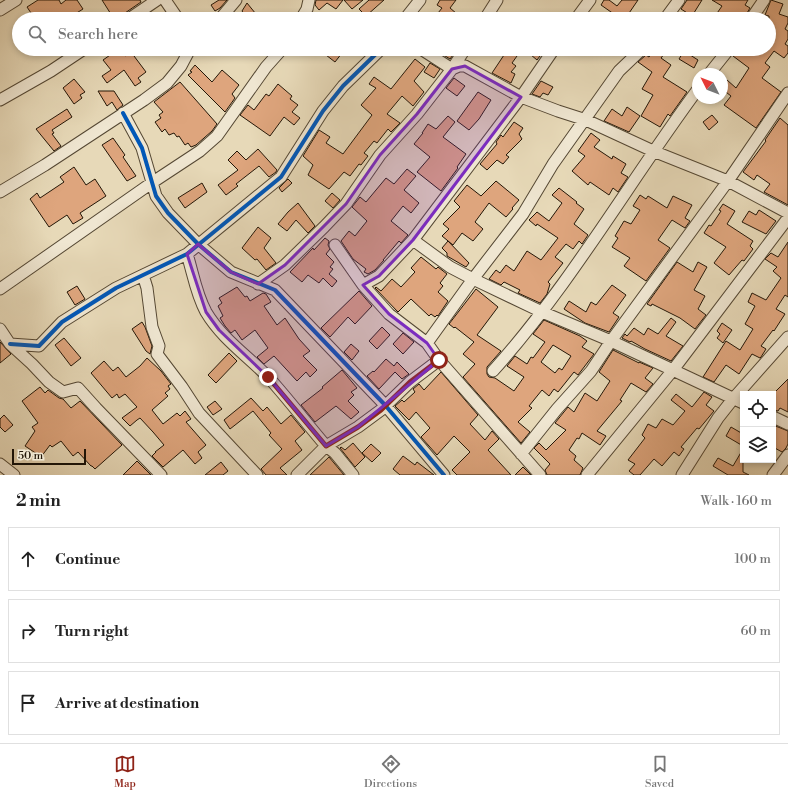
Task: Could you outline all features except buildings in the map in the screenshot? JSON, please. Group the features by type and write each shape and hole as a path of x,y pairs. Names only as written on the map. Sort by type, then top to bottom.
{"street":[{"path":"0,10 16,0"},
{"path":"139,12 157,0"},
{"path":"165,0 173,12"},
{"path":"226,12 236,0"},
{"path":"305,12 309,0"},
{"path":"411,12 420,0"},
{"path":"489,12 497,0"},
{"path":"581,12 590,0"},
{"path":"670,12 679,0"},
{"path":"756,12 764,0"},
{"path":"0,100 73,56"},
{"path":"0,192 45,165 144,100 167,83 181,66 186,56"},
{"path":"0,289 200,151 217,136 276,56"},
{"path":"10,344 39,346 62,322 116,288 187,254 281,177 323,111 343,86 374,56"},
{"path":"432,56 452,69"},
{"path":"258,284 285,265 346,204 380,155 417,114 460,56"},
{"path":"363,285 378,276 412,240 521,97 549,56"},
{"path":"428,343 473,279 524,214 553,164 620,71 635,56"},
{"path":"714,68 723,56"},
{"path":"452,69 459,66 465,66 521,97 586,120 653,151 728,180 788,213"},
{"path":"521,454 557,409 591,371 611,341 728,180 788,93"},
{"path":"493,371 542,312 587,249 653,151 692,97"},
{"path":"123,113 142,148 156,196 168,213 198,244 231,272 275,290 385,405 444,475"},
{"path":"587,475 673,370 788,218"},
{"path":"412,240 450,267 473,279 542,312 611,341 738,401"},
{"path":"335,245 363,285 389,314 428,343 439,360 481,406 540,475"},
{"path":"187,254 198,293 206,312 219,330 243,355 268,377 326,446 335,453 353,475"},
{"path":"143,275 147,288 152,327 159,346 156,354 182,387 199,414 257,475"},
{"path":"0,330 10,344 49,382 63,392 78,388 160,475"},
{"path":"682,475 718,418 738,401 788,337"},
{"path":"297,475 326,446 358,427 381,410 410,382 439,360"},
{"path":"776,418 788,424"},
{"path":"773,475 788,455"},
{"path":"0,464 14,475"}],"highlighted area":[{"path":"465,66 521,97 413,240 379,276 363,285 389,314 427,343 439,360 358,427 326,446 268,377 219,330 206,312 187,254 198,244 231,272 258,284 285,265 346,204 380,155 417,114 452,69"}],"cycle path":[{"path":"10,344 39,346 62,322 116,288 187,254 281,177 323,111 343,86 374,56"},
{"path":"123,113 142,148 156,196 168,213 198,244 231,272 275,290 385,405 444,475"}],"route":[{"path":"268,377 326,446 358,427 381,410 410,382 439,360"}]}
